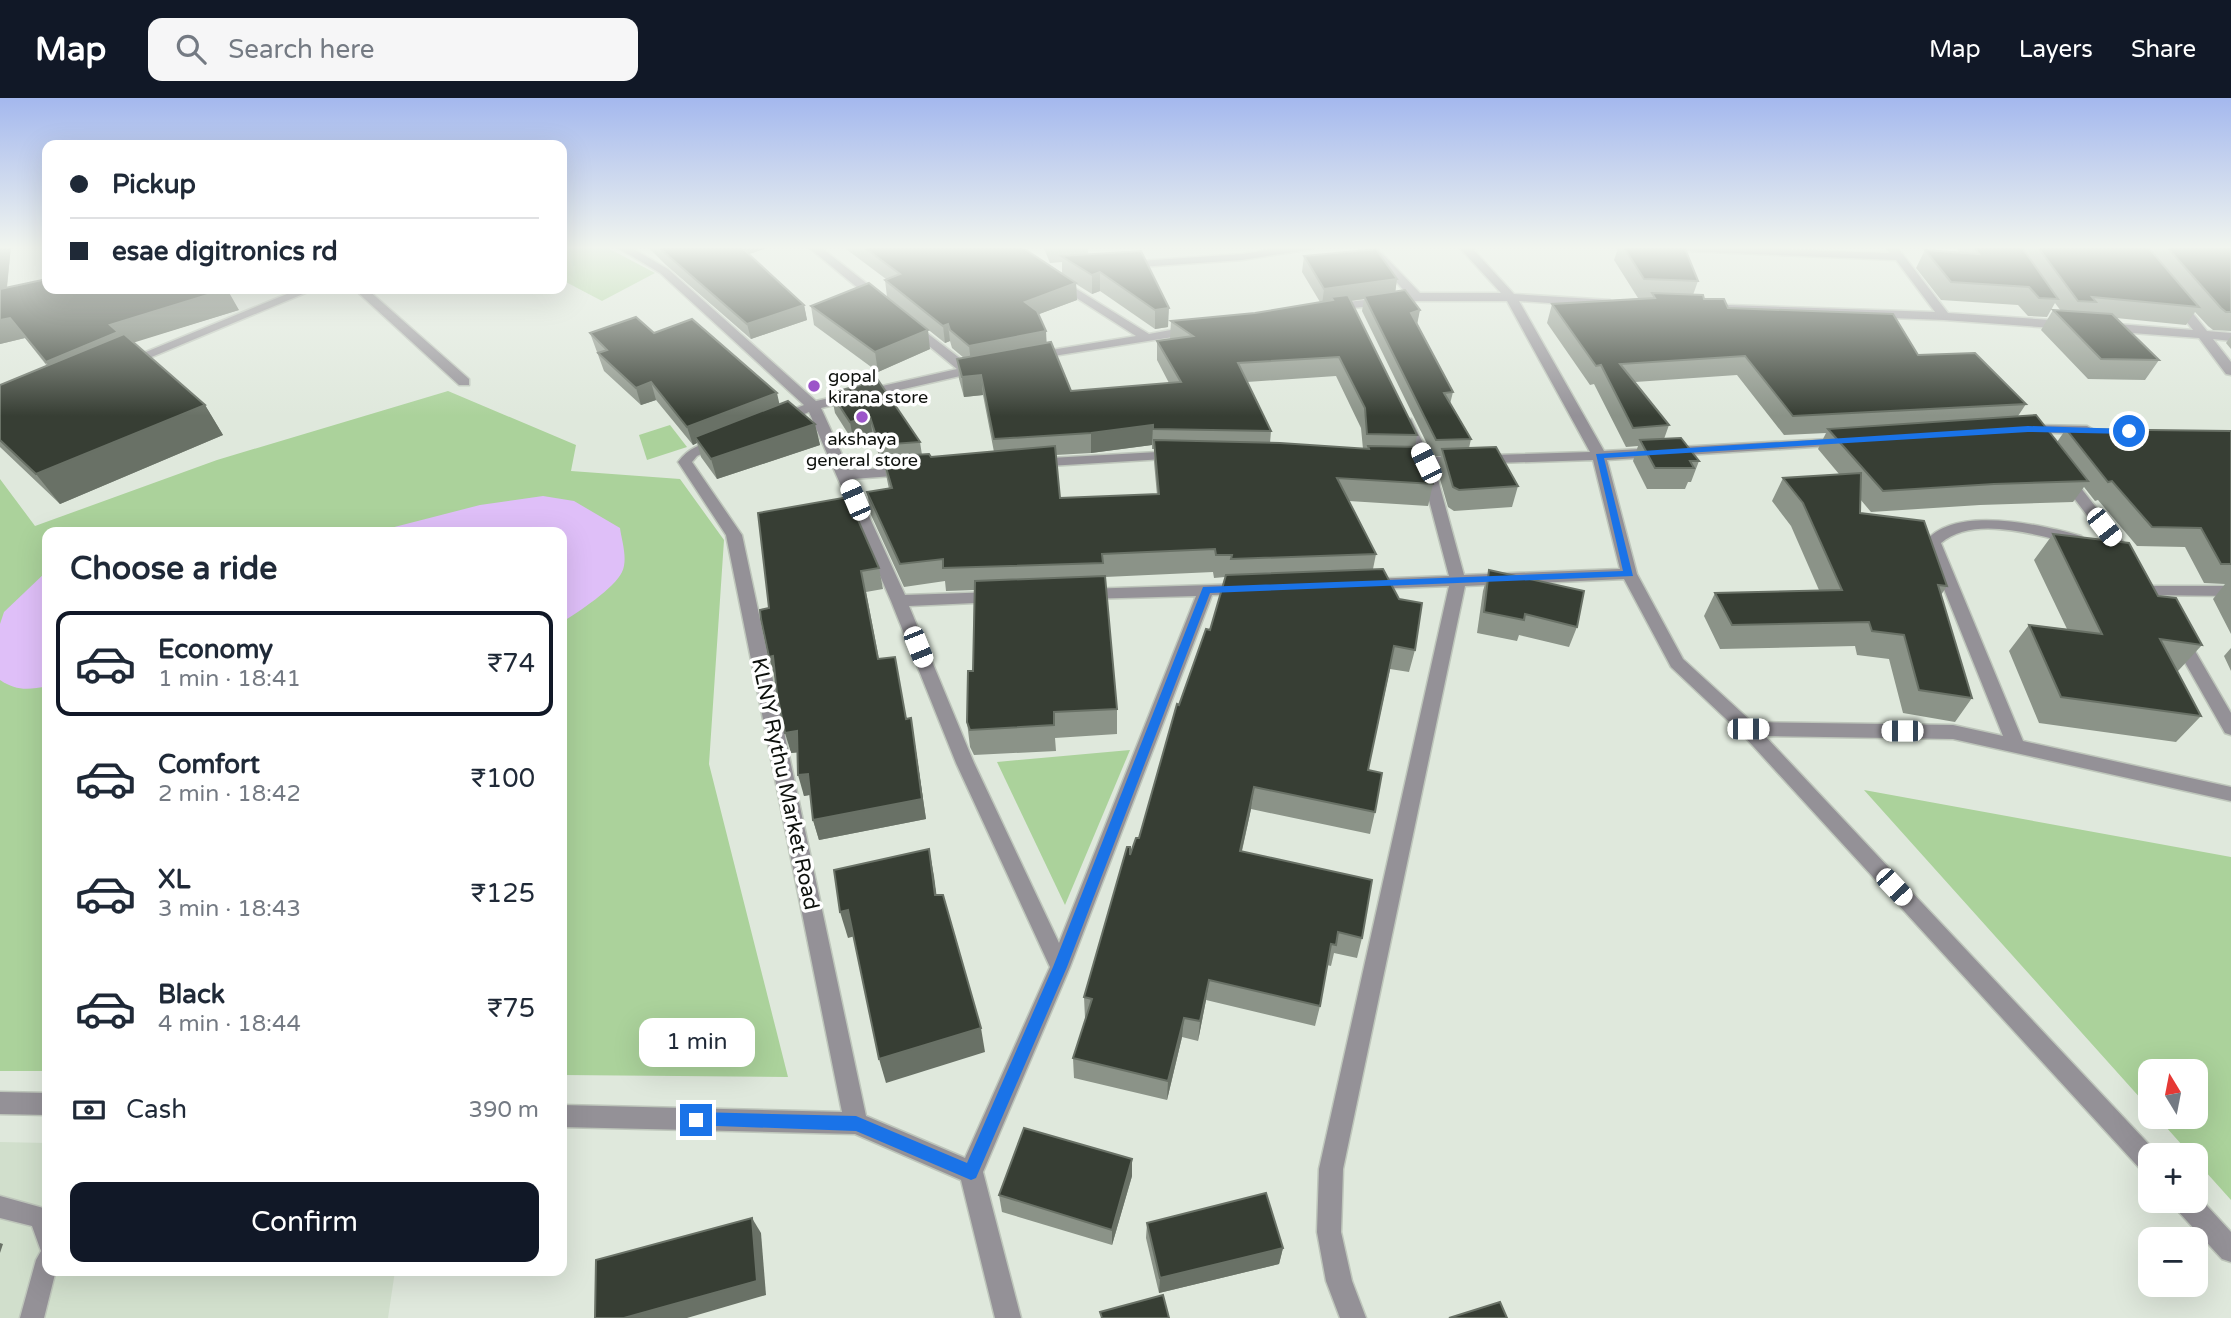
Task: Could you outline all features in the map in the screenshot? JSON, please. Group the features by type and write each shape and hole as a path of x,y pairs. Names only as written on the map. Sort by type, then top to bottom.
{"street":[{"path":"108,370 274,303"},
{"path":"376,303 464,382"},
{"path":"699,303 813,406 899,601 965,763 1060,967"},
{"path":"883,303 967,370"},
{"path":"1093,303 1146,337"},
{"path":"1322,310 1353,312 1392,303"},
{"path":"1515,303 1599,456 1629,574 1677,663 1748,729 2138,1150"},
{"path":"1603,303 1617,304"},
{"path":"1934,303 1944,316"},
{"path":"2179,303 2231,371"},
{"path":"1685,306 1944,316 2231,337"},
{"path":"2054,313 2074,325"},
{"path":"1022,359 1200,328"},
{"path":"762,426 813,406 994,365"},
{"path":"1353,1318 1339,1281 1329,1232 1331,1169 1458,581 1426,463 1396,402"},
{"path":"2095,430 2021,429 2048,455 2149,587 2231,591"},
{"name":"KLNY Rythu Market Road","path":"738,435 687,457 685,462 734,535 856,1124"},
{"path":"1384,461 1426,463 1599,456 1862,439"},
{"path":"1010,464 1190,456"},
{"path":"844,475 927,470"},
{"path":"2015,744 1933,542 1941,532 1957,526 1987,525 2119,546"},
{"path":"1346,585 1629,574"},
{"path":"1066,595 1262,588"},
{"path":"1008,1318 971,1172 1060,967 1206,590"},
{"path":"899,601 1011,597"},
{"path":"2172,625 2231,728"},
{"path":"1748,729 1953,732 2231,794"},
{"path":"0,1103 42,1104"},
{"path":"567,1116 856,1124 971,1172"},
{"path":"2197,1213 2231,1250"}],"lane":[{"path":"0,1207 41,1217 42,1221"},
{"path":"32,1318 43,1276"}],"shaded area":[{"path":"543,496 574,501 620,528 624,550 622,572 595,600 567,619 567,527 394,527 480,505"},
{"path":"42,576 42,687 17,688 0,680 0,624 4,612"},
{"path":"0,1142 42,1143 42,1276 394,1276 388,1318 0,1318"}],"green space":[{"path":"448,391 576,445 571,471 680,479 724,540 709,764 788,1077 567,1075 567,527 42,527 42,1071 0,1071 0,479 35,526 217,460"},
{"path":"670,425 687,447 647,460 639,435"},
{"path":"1130,750 1065,905 997,762"},
{"path":"1864,790 2231,857 2231,1200 2208,1174 2208,1143 2180,1143 2168,1129 2208,1129 2208,1059 2138,1059 2138,1096"}],"building":[{"path":"0,303 182,303 110,325 118,332 46,362 10,318 0,320"},
{"path":"723,303 804,305 747,324"},
{"path":"819,303 894,303 928,330 875,352 811,306"},
{"path":"914,303 1026,303 1037,311 1046,331 969,346 950,330 948,324 943,326"},
{"path":"1145,303 1167,303 1169,308 1155,310"},
{"path":"1315,303 1352,303 1417,435 1367,434 1365,408 1339,357 1238,363 1271,431 1153,429 1153,425 1091,433 994,439 981,375 962,377 957,359 1051,342 1071,391 1181,382 1157,341 1193,336 1171,321 1255,313"},
{"path":"1367,303 1415,303 1420,310 1411,313 1453,392 1444,393 1471,439 1436,440"},
{"path":"1726,303 1728,308 1893,314 1918,355 1975,353 2026,404 1793,416 1745,356 1620,364 1669,425 1633,428 1601,365 1596,366 1552,304"},
{"path":"2155,303 2196,303 2199,307"},
{"path":"2217,303 2231,303 2231,312"},
{"path":"2053,310 2112,314 2159,360 2101,359"},
{"path":"636,317 654,333 692,319 777,393 687,427 651,382 636,388 598,353 607,350 590,333"},
{"path":"124,334 205,405 36,474 0,440 0,385"},
{"path":"876,377 920,442 879,445 870,417 850,422 831,393 860,385 858,381"},
{"path":"788,401 815,424 711,459 695,437"},
{"path":"2036,415 2088,481 1883,491 1828,429"},
{"path":"2066,429 2231,431 2231,564 2221,564 2201,528 2152,527 2112,481 2108,482"},
{"path":"1681,438 1699,461 1690,461 1694,468 1655,468 1640,440"},
{"path":"1154,440 1280,443 1369,449 1368,446 1423,447 1433,484 1337,478 1376,554 1231,559 1232,555 1216,555 1215,549 1102,554 1103,563 943,568 943,559 900,564 867,492 892,488 883,457 929,454 931,457 1055,446 1060,498 1159,494"},
{"path":"1496,447 1518,486 1459,490 1453,487 1442,449"},
{"path":"1861,473 1860,513 1924,521 1947,586 1938,585 1972,698 1919,690 1904,635 1872,631 1869,622 1732,625 1715,593 1842,590 1803,503 1783,478"},
{"path":"848,497 879,568 861,571 878,659 895,657 906,719 911,718 922,799 813,820 808,774 798,775 797,731 785,733 773,656 769,657 761,619 760,610 769,608 758,513"},
{"path":"2053,534 2129,543 2158,596 2176,598 2202,645 2160,639 2201,716 2061,697 2029,625 2102,634"},
{"path":"1383,569 1399,599 1422,603 1415,650 1394,646 1368,770 1382,773 1375,812 1254,787 1240,851 1372,880 1362,938 1338,932 1336,945 1331,944 1320,1006 1209,980 1200,1021 1184,1018 1168,1081 1073,1058 1092,999 1084,997 1127,847 1130,847 1130,855 1136,838 1139,838 1177,704 1179,705 1206,629 1210,630 1226,575"},
{"path":"1489,570 1584,591 1577,627 1525,614 1524,620 1484,612"},
{"path":"1105,576 1117,709 1054,712 1054,725 970,730 967,722 968,671 973,671 975,581"},
{"path":"929,849 935,895 943,895 981,1028 879,1059 848,910 840,912 834,870"},
{"path":"1024,1128 1132,1159 1112,1230 999,1195"},
{"path":"1266,1193 1283,1248 1160,1278 1147,1223"},
{"path":"752,1218 757,1281 624,1318 595,1318 596,1260"},
{"path":"1163,1295 1169,1318 1102,1318 1100,1312"},
{"path":"1500,1302 1507,1318 1449,1318"}],"place":[{"name":"gopal kirana store","path":"814,386"},
{"name":"akshaya general store","path":"862,417"}],"route":[{"path":"696,1120 856,1124 971,1172 1060,967 1206,590 1629,574 1599,456 2028,429 2129,431"}]}
